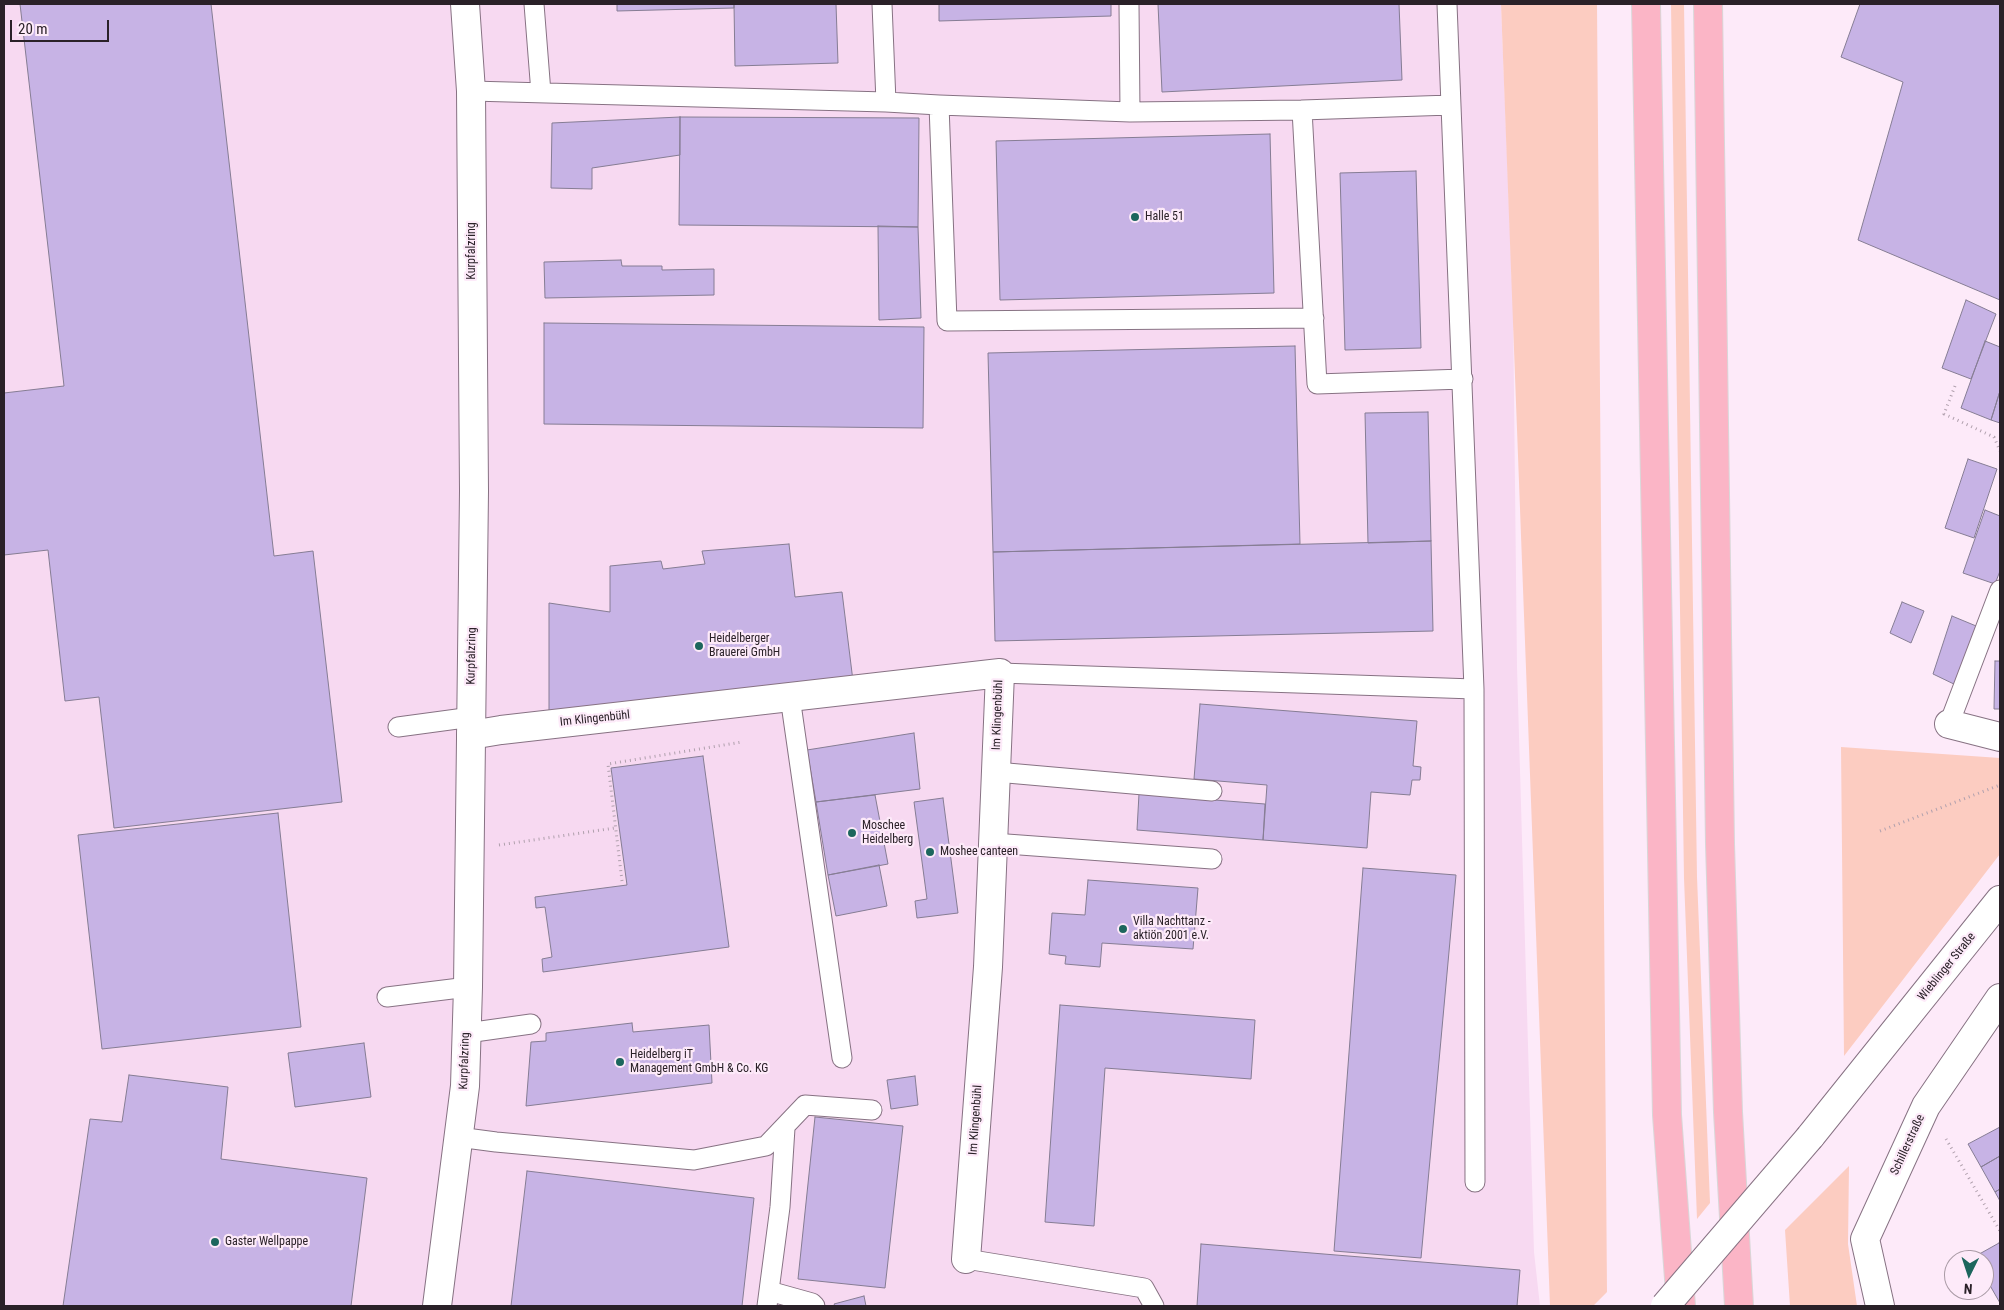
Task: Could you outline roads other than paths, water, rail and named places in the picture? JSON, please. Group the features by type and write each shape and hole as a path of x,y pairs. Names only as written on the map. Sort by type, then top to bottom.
{"highway":[{"path":"1646,4 1667,1115 1681,1306"},
{"path":"1708,4 1720,834 1728,1112 1739,1306"}],"street":[{"name":"Kurpfalzring","path":"437,1306 465,1086 468,986 474,491 471,92 464,4"},
{"name":"Im Klingenbühl","path":"471,726 501,730 1000,673 988,967 966,1259"},
{"path":"1949,724 2000,737"},
{"name":"Wieblinger Straße","path":"1665,1306 1810,1137 2000,900"},
{"name":"Schillerstraße","path":"1880,1306 1865,1239 1926,1106 2000,998"}],"lane":[{"path":"534,4 541,93"},
{"path":"882,4 886,102"},
{"path":"1129,4 1130,112"},
{"path":"1447,4 1474,689 1475,1182"},
{"path":"471,92 886,102 1130,112 1302,110 1451,105"},
{"path":"939,105 946,321 1314,318"},
{"path":"1302,110 1318,384 1463,379"},
{"path":"1949,724 2000,590"},
{"path":"1000,673 1474,689"},
{"path":"790,697 842,1058"},
{"path":"398,727 471,726"},
{"path":"996,772 1212,791"},
{"path":"993,843 1212,859"},
{"path":"387,997 468,986"},
{"path":"467,1033 531,1024"},
{"path":"458,1137 694,1160 766,1146 805,1105 872,1110"},
{"path":"785,1128 780,1207 768,1299 812,1303 815,1306"},
{"path":"966,1259 1144,1288 1154,1306"}],"place":[{"name":"Halle 51","path":"1135,217"},
{"name":"Heidelberger Brauerei GmbH","path":"699,646"},
{"name":"Moschee Heidelberg","path":"852,833"},
{"name":"Moshee canteen","path":"930,852"},
{"name":"Villa Nachttanz - aktiön 2001 e.V.","path":"1123,929"},
{"name":"Heidelberg iT Management GmbH & Co. KG","path":"620,1062"},
{"name":"Gaster Wellpappe","path":"215,1242"}]}
